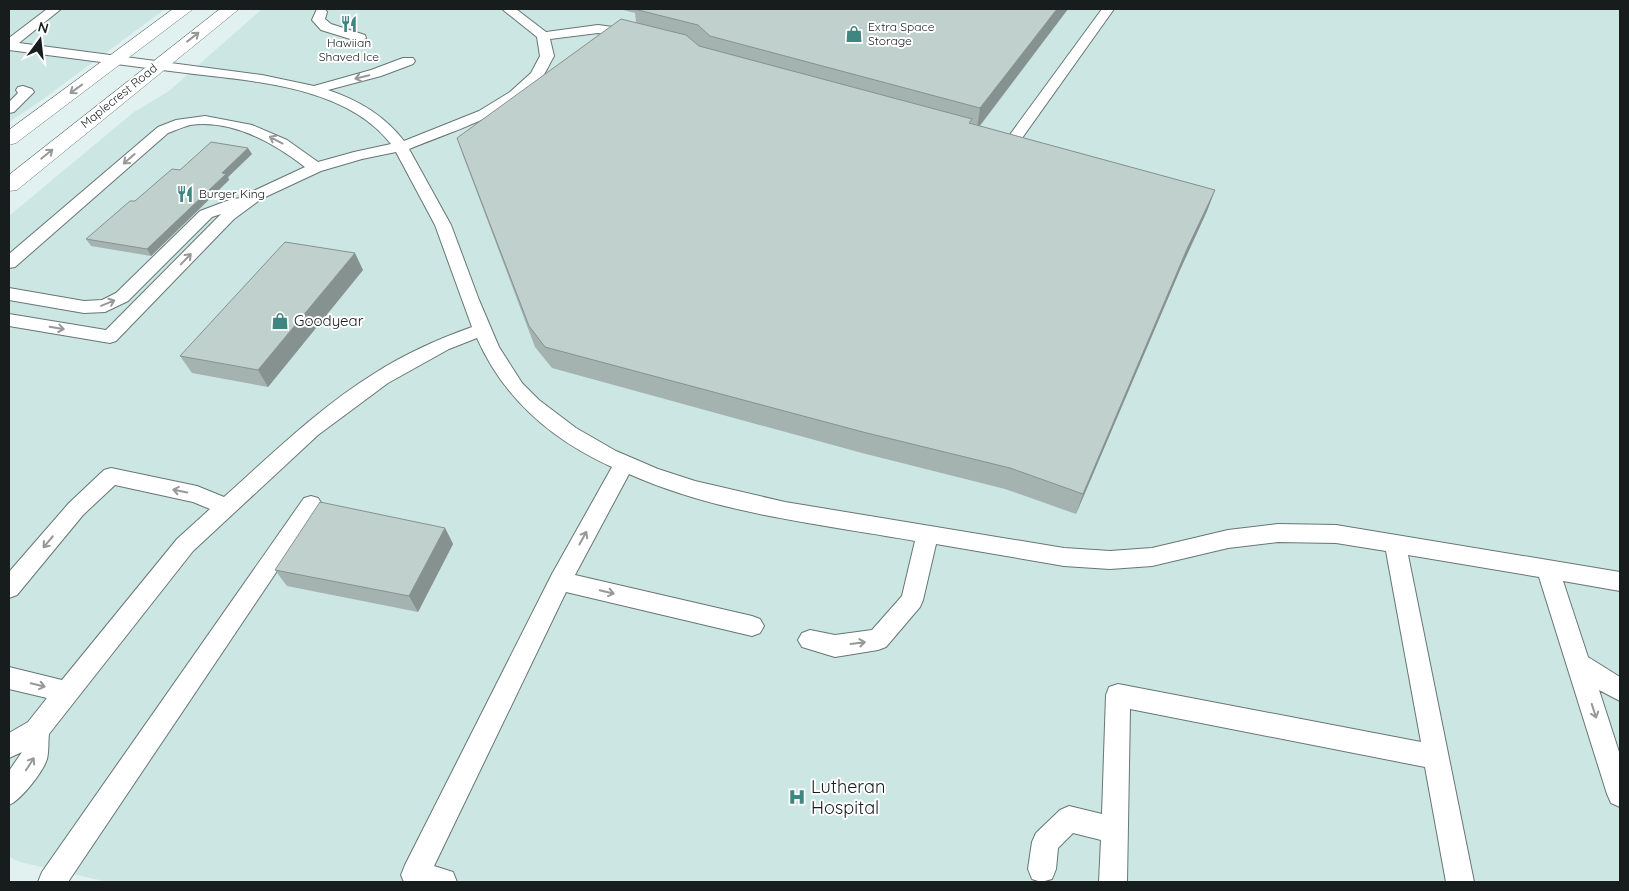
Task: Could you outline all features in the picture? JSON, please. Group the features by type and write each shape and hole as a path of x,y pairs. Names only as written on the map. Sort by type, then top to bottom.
{"main road":[{"name":"Maplecrest Road","path":"9,139 184,9"},
{"name":"Maplecrest Road","path":"9,184 230,9"}],"lane":[{"path":"9,45 55,9"},
{"path":"9,294 84,307 105,306 122,297 206,214 255,196 316,168 359,155 403,146 484,114 515,95 537,75 547,56 543,36 508,9"},
{"path":"981,137 1010,145 1108,9"},
{"path":"320,12 318,20 326,27 360,38"},
{"path":"543,36 598,29 642,36"},
{"path":"9,45 246,78 314,90 356,107 376,119 403,146 444,227 483,329 500,366 531,404 580,440 624,464 674,484 732,500 782,510 1064,557 1110,560 1152,556 1278,532 1336,534 1620,581"},
{"path":"314,90 376,73 408,61"},
{"path":"9,109 27,92 23,90"},
{"path":"9,263 163,130 182,122 199,120 224,123 265,134 283,144 316,168"},
{"path":"9,320 110,337 228,216 255,196"},
{"path":"9,746 37,730 186,544 310,430 381,378 443,344 483,329"},
{"path":"443,882 415,875 560,581 624,464"},
{"path":"9,588 76,508 111,476 197,494 226,507"},
{"path":"52,882 311,504"},
{"path":"810,640 835,646 878,640 912,600 927,534"},
{"path":"1395,544 1460,882"},
{"path":"1548,569 1620,794"},
{"path":"560,581 752,626"},
{"path":"1579,664 1620,690"},
{"path":"9,678 67,692"},
{"path":"1113,882 1118,695 1436,757"},
{"path":"9,792 34,759 37,730"},
{"path":"1042,869 1045,842 1069,819 1114,830"}],"shaded area":[{"path":"9,9 165,9 9,122"},
{"path":"262,9 1620,9 1620,882 108,882 20,862 9,857 9,216 134,112 169,91"}],"building":[{"path":"634,9 1057,9 980,108 710,36 698,25"},
{"path":"621,19 686,35 699,46 972,119 969,123 1215,190 1187,249 1083,494 1010,468 863,432 545,347 529,326 457,138"},
{"name":"Burger King","path":"211,142 248,148 222,173 226,174 147,249 86,239 130,201 135,201 172,169 180,170"},
{"name":"Goodyear","path":"285,242 355,253 258,370 180,356"},
{"path":"320,502 445,528 409,596 275,570"}],"place":[{"name":"Hawiian Shaved Ice","path":"349,24"},
{"name":"Extra Space Storage","path":"854,34"},
{"name":"Burger King","path":"185,194"},
{"name":"Goodyear","path":"280,321"},
{"name":"Lutheran Hospital","path":"797,797"}]}
